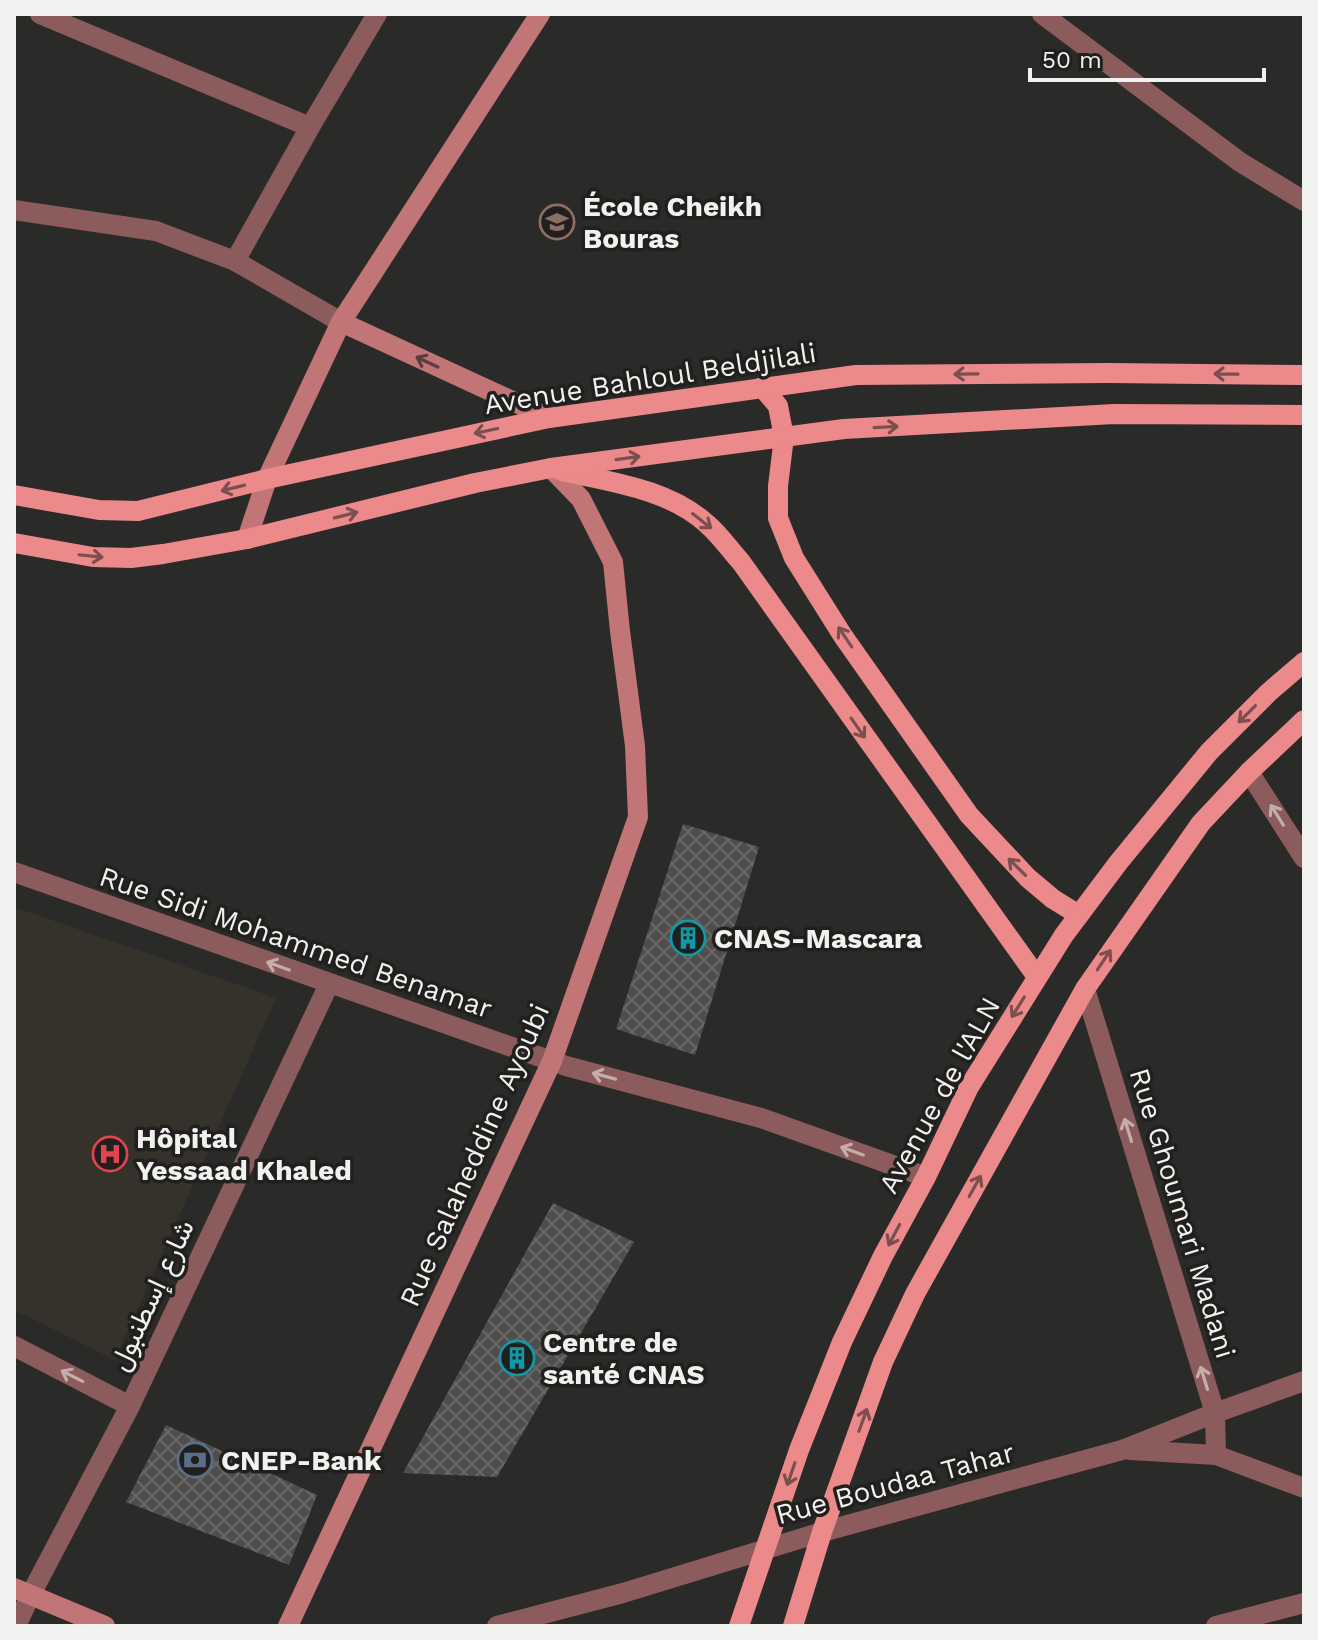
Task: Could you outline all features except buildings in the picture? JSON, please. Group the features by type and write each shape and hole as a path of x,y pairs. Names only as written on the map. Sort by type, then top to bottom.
{"main road":[{"name":"Avenue Bahloul Beldjilali","path":"14,495 99,510 138,511 267,479 549,418 856,375 1304,375"},
{"path":"762,387 778,406 784,437 778,518 794,558 843,636 969,815 1028,878 1079,915"},
{"path":"14,543 93,557 131,558 247,539 475,483 551,468 844,429 1114,414 1304,415"},
{"path":"551,468 645,491 680,506 707,523 741,562 1037,977"},
{"name":"Avenue de l'ALN","path":"739,1626 799,1450 842,1342 969,1087 1079,915 1209,752 1304,662"},
{"path":"793,1626 822,1532 883,1362 915,1294 1085,989 1201,823 1304,720"}],"street":[{"path":"40,14 310,127"},
{"path":"235,261 377,14"},
{"path":"247,539 267,479 341,322 540,14"},
{"path":"1042,14 1240,162 1304,201"},
{"path":"14,210 156,231 235,261 341,322 549,418"},
{"name":"Rue Salaheddine Ayoubi","path":"288,1626 552,1061 638,817 635,746 613,562 581,499 551,468"},
{"path":"1249,772 1304,858"},
{"name":"Rue Sidi Mohammed Benamar","path":"14,872 552,1061 761,1118 926,1177"},
{"name":"شارع إسطنبول","path":"16,1626 22,1592 130,1406 329,984"},
{"name":"Rue Ghoumari Madani","path":"1085,989 1215,1413 1216,1455"},
{"path":"14,1346 130,1406"},
{"name":"Rue Boudaa Tahar","path":"497,1626 1122,1450 1304,1381"},
{"path":"1122,1450 1216,1455 1304,1488"},
{"path":"22,1592 105,1626"},
{"path":"1216,1626 1304,1603"}],"shaded area":[{"name":"Hôpital Yessaad Khaled","path":"14,907 276,998 115,1360 14,1310"}],"place":[{"name":"École Cheikh Bouras","path":"557,222"},
{"name":"CNAS-Mascara","path":"688,938"},
{"name":"Hôpital Yessaad Khaled","path":"110,1154"},
{"name":"Centre de santé CNAS","path":"517,1358"},
{"name":"CNEP-Bank","path":"195,1460"}]}
